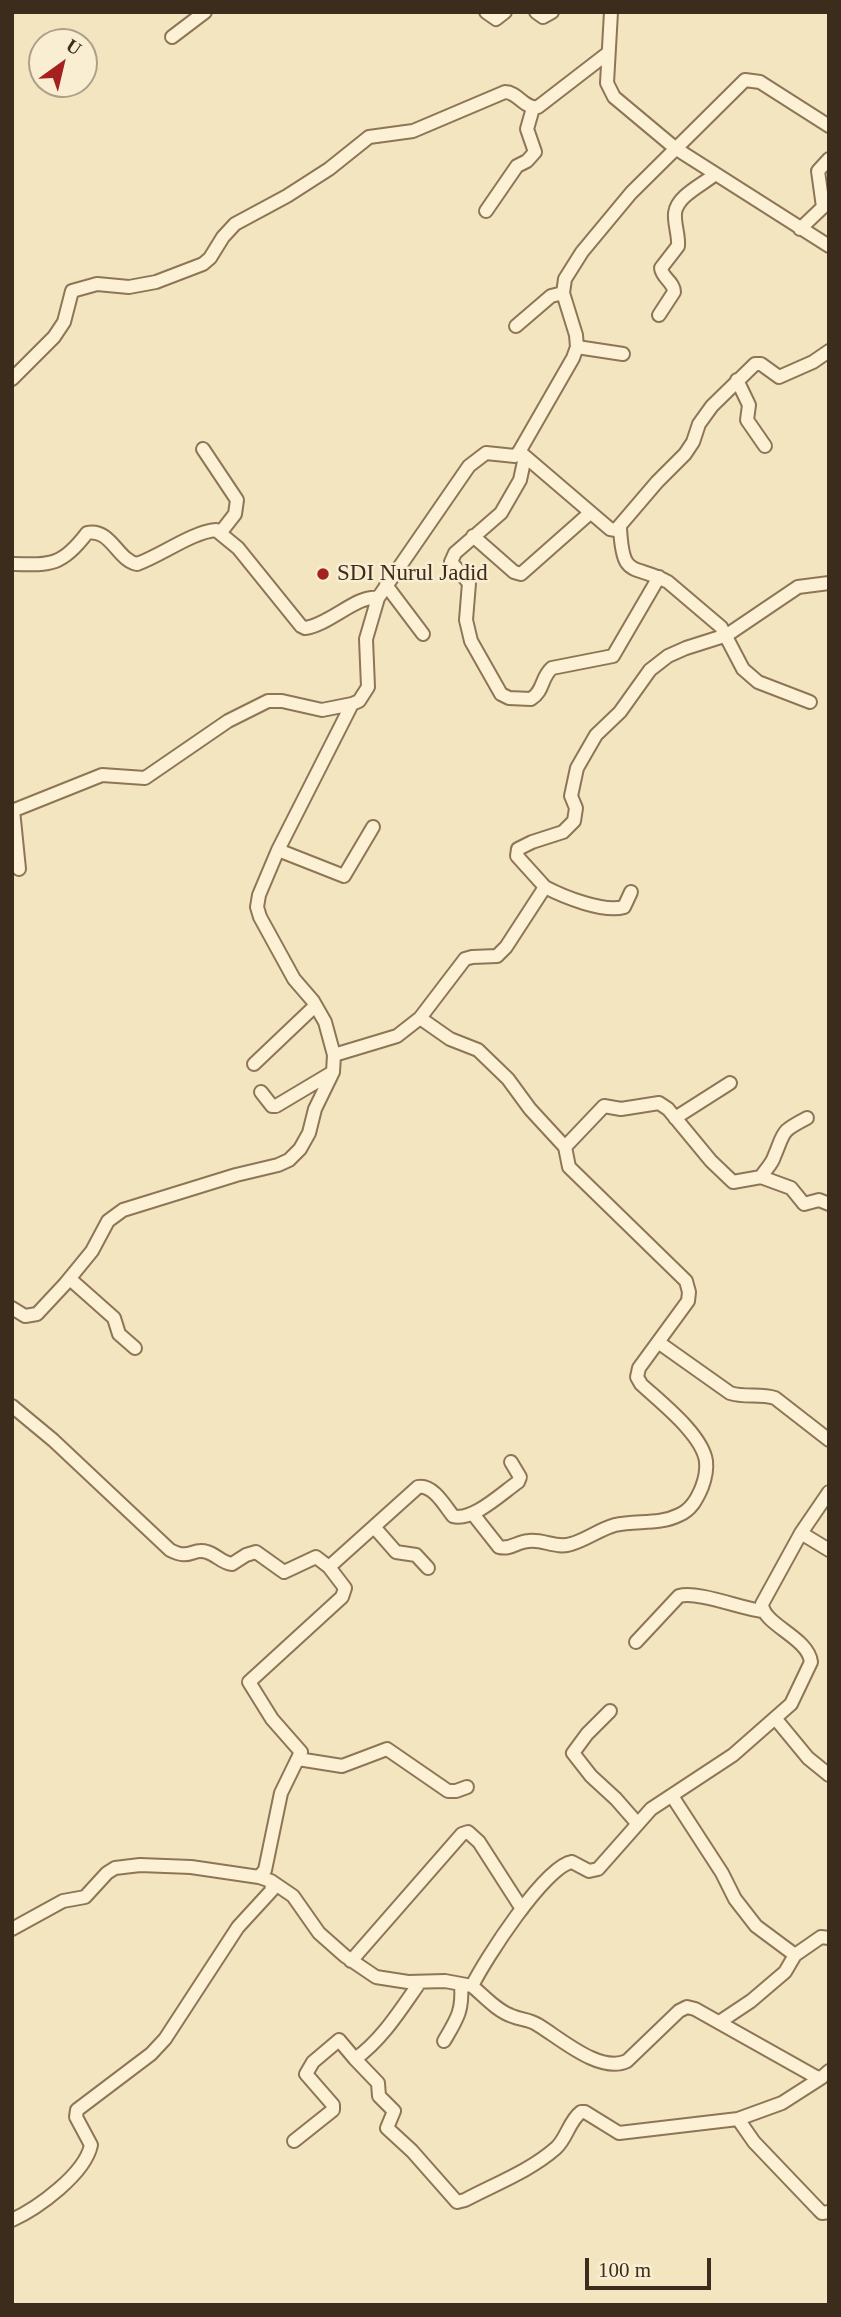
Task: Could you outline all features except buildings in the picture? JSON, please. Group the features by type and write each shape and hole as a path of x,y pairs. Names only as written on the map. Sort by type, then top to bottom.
{"street":[{"path":"172,37 205,12"},
{"path":"486,12 496,19 505,12"},
{"path":"536,12 543,17 552,12"},
{"path":"611,12 607,83 614,97 675,148 829,246"},
{"path":"533,108 538,107 608,52"},
{"path":"659,577 613,656 552,668 545,675 539,692 531,699 504,697 471,641 466,620 469,583 452,562 473,536 501,513 520,480 522,455 577,347 576,335 562,293 565,279 582,253 631,193 746,80 754,79 760,82 829,126"},
{"path":"12,379 54,337 64,322 69,294 73,290 97,284 129,287 156,282 203,264 235,224 328,169 369,137 413,131 505,92 513,93 533,108"},
{"path":"486,211 517,166 527,161 535,152 527,129 533,108"},
{"path":"800,229 823,207 818,171 829,159"},
{"path":"659,315 674,292 661,268 678,246 675,213 677,205 714,175"},
{"path":"516,326 544,300 562,293"},
{"path":"577,347 623,354"},
{"path":"810,702 758,682 739,663 727,635 710,618 668,582 629,567 621,549 620,528 657,482 685,454 693,442 700,422 755,364 761,364 779,377 813,362 829,351"},
{"path":"737,380 749,405 747,420 765,446"},
{"path":"203,449 237,500 235,514 221,532"},
{"path":"19,869 13,811 102,775 145,778 228,721 268,701 282,701 322,710 359,701 368,687 366,639 378,598 469,466 486,453 511,457 522,455 610,529 620,528"},
{"path":"473,536 514,572 521,574 590,513"},
{"path":"12,564 46,564 68,556 87,533 92,532 104,536 126,560 138,564 158,557 206,532 216,530 238,548 305,628 327,621 365,599 378,598"},
{"path":"631,892 624,907 615,909 569,900 545,887 517,856 517,851 532,842 563,832 574,821 576,808 571,796 577,768 596,735 620,712 650,670 668,656 727,635 798,587 829,583"},
{"path":"386,585 423,634"},
{"path":"12,1308 25,1316 37,1314 92,1251 108,1221 122,1210 289,1160 300,1149 334,1072 334,1055 325,1022 295,979 257,907 259,895 278,850 352,704"},
{"path":"278,850 344,876 373,827"},
{"path":"334,1055 392,1038 420,1018 464,959 497,956 506,947 545,887"},
{"path":"254,1064 316,1006"},
{"path":"420,1018 450,1039 478,1050 508,1079 530,1110 565,1147 569,1167 686,1280 689,1292 688,1301 639,1368 637,1377 689,1431 706,1459 706,1475 698,1498 687,1510 661,1521 614,1525 570,1545 525,1541 504,1548 494,1544 473,1514"},
{"path":"261,1092 272,1106 276,1106 334,1072"},
{"path":"675,1118 730,1083"},
{"path":"565,1147 604,1106 621,1109 659,1103 668,1109 711,1161 733,1182 761,1177 791,1188 804,1204 819,1200 829,1204"},
{"path":"761,1177 775,1156 779,1140 785,1132 807,1118"},
{"path":"70,1279 114,1318 119,1334 135,1349"},
{"path":"658,1342 730,1393 775,1398 829,1440"},
{"path":"12,1406 170,1550 186,1556 201,1551 207,1552 232,1564 256,1552 284,1572 314,1557 329,1567 345,1588 345,1593 249,1682 272,1719 299,1748 301,1754 281,1793 265,1870 265,1879 272,1890 238,1927 165,2039 142,2061 77,2110 76,2117 91,2145 82,2167 69,2180 12,2220"},
{"path":"329,1567 421,1486 430,1489 453,1516 459,1518 473,1514 517,1482 519,1472 511,1462"},
{"path":"762,1611 768,1590 801,1533 829,1492"},
{"path":"375,1528 396,1552 416,1555 428,1568"},
{"path":"801,1533 829,1550"},
{"path":"444,2040 460,2014 467,1986 541,1884 567,1862 578,1864 589,1871 598,1869 651,1809 733,1755 791,1704 811,1660 793,1637 762,1611 692,1595 679,1596 636,1642"},
{"path":"610,1711 573,1753 591,1776 637,1823"},
{"path":"775,1718 808,1758 829,1775"},
{"path":"298,1759 342,1766 387,1749 448,1791 467,1787"},
{"path":"672,1796 717,1865 735,1899 756,1926 795,1955"},
{"path":"351,1961 461,1834 468,1832 479,1842 522,1909"},
{"path":"12,1928 63,1901 85,1897 107,1873 116,1868 140,1865 191,1867 265,1879 293,1896 319,1933 351,1961 376,1977 420,1982 445,1980 467,1986 507,2014 528,2019 575,2049 613,2065 627,2062 683,2009 695,2009 721,2021 800,2069 825,2074"},
{"path":"721,2021 751,2001 785,1972 795,1955 821,1937 829,1938"},
{"path":"355,2059 373,2044 420,1982"},
{"path":"294,2141 333,2110 333,2105 306,2074 313,2062 338,2040 378,2083 379,2096 394,2111 387,2128 412,2151 452,2198 460,2202 524,2171 557,2147 581,2112 619,2133 738,2119 782,2103 825,2074"},
{"path":"738,2119 754,2142 819,2210 822,2213 829,2212"}],"place":[{"name":"SDI Nurul Jadid","path":"323,574"}]}
